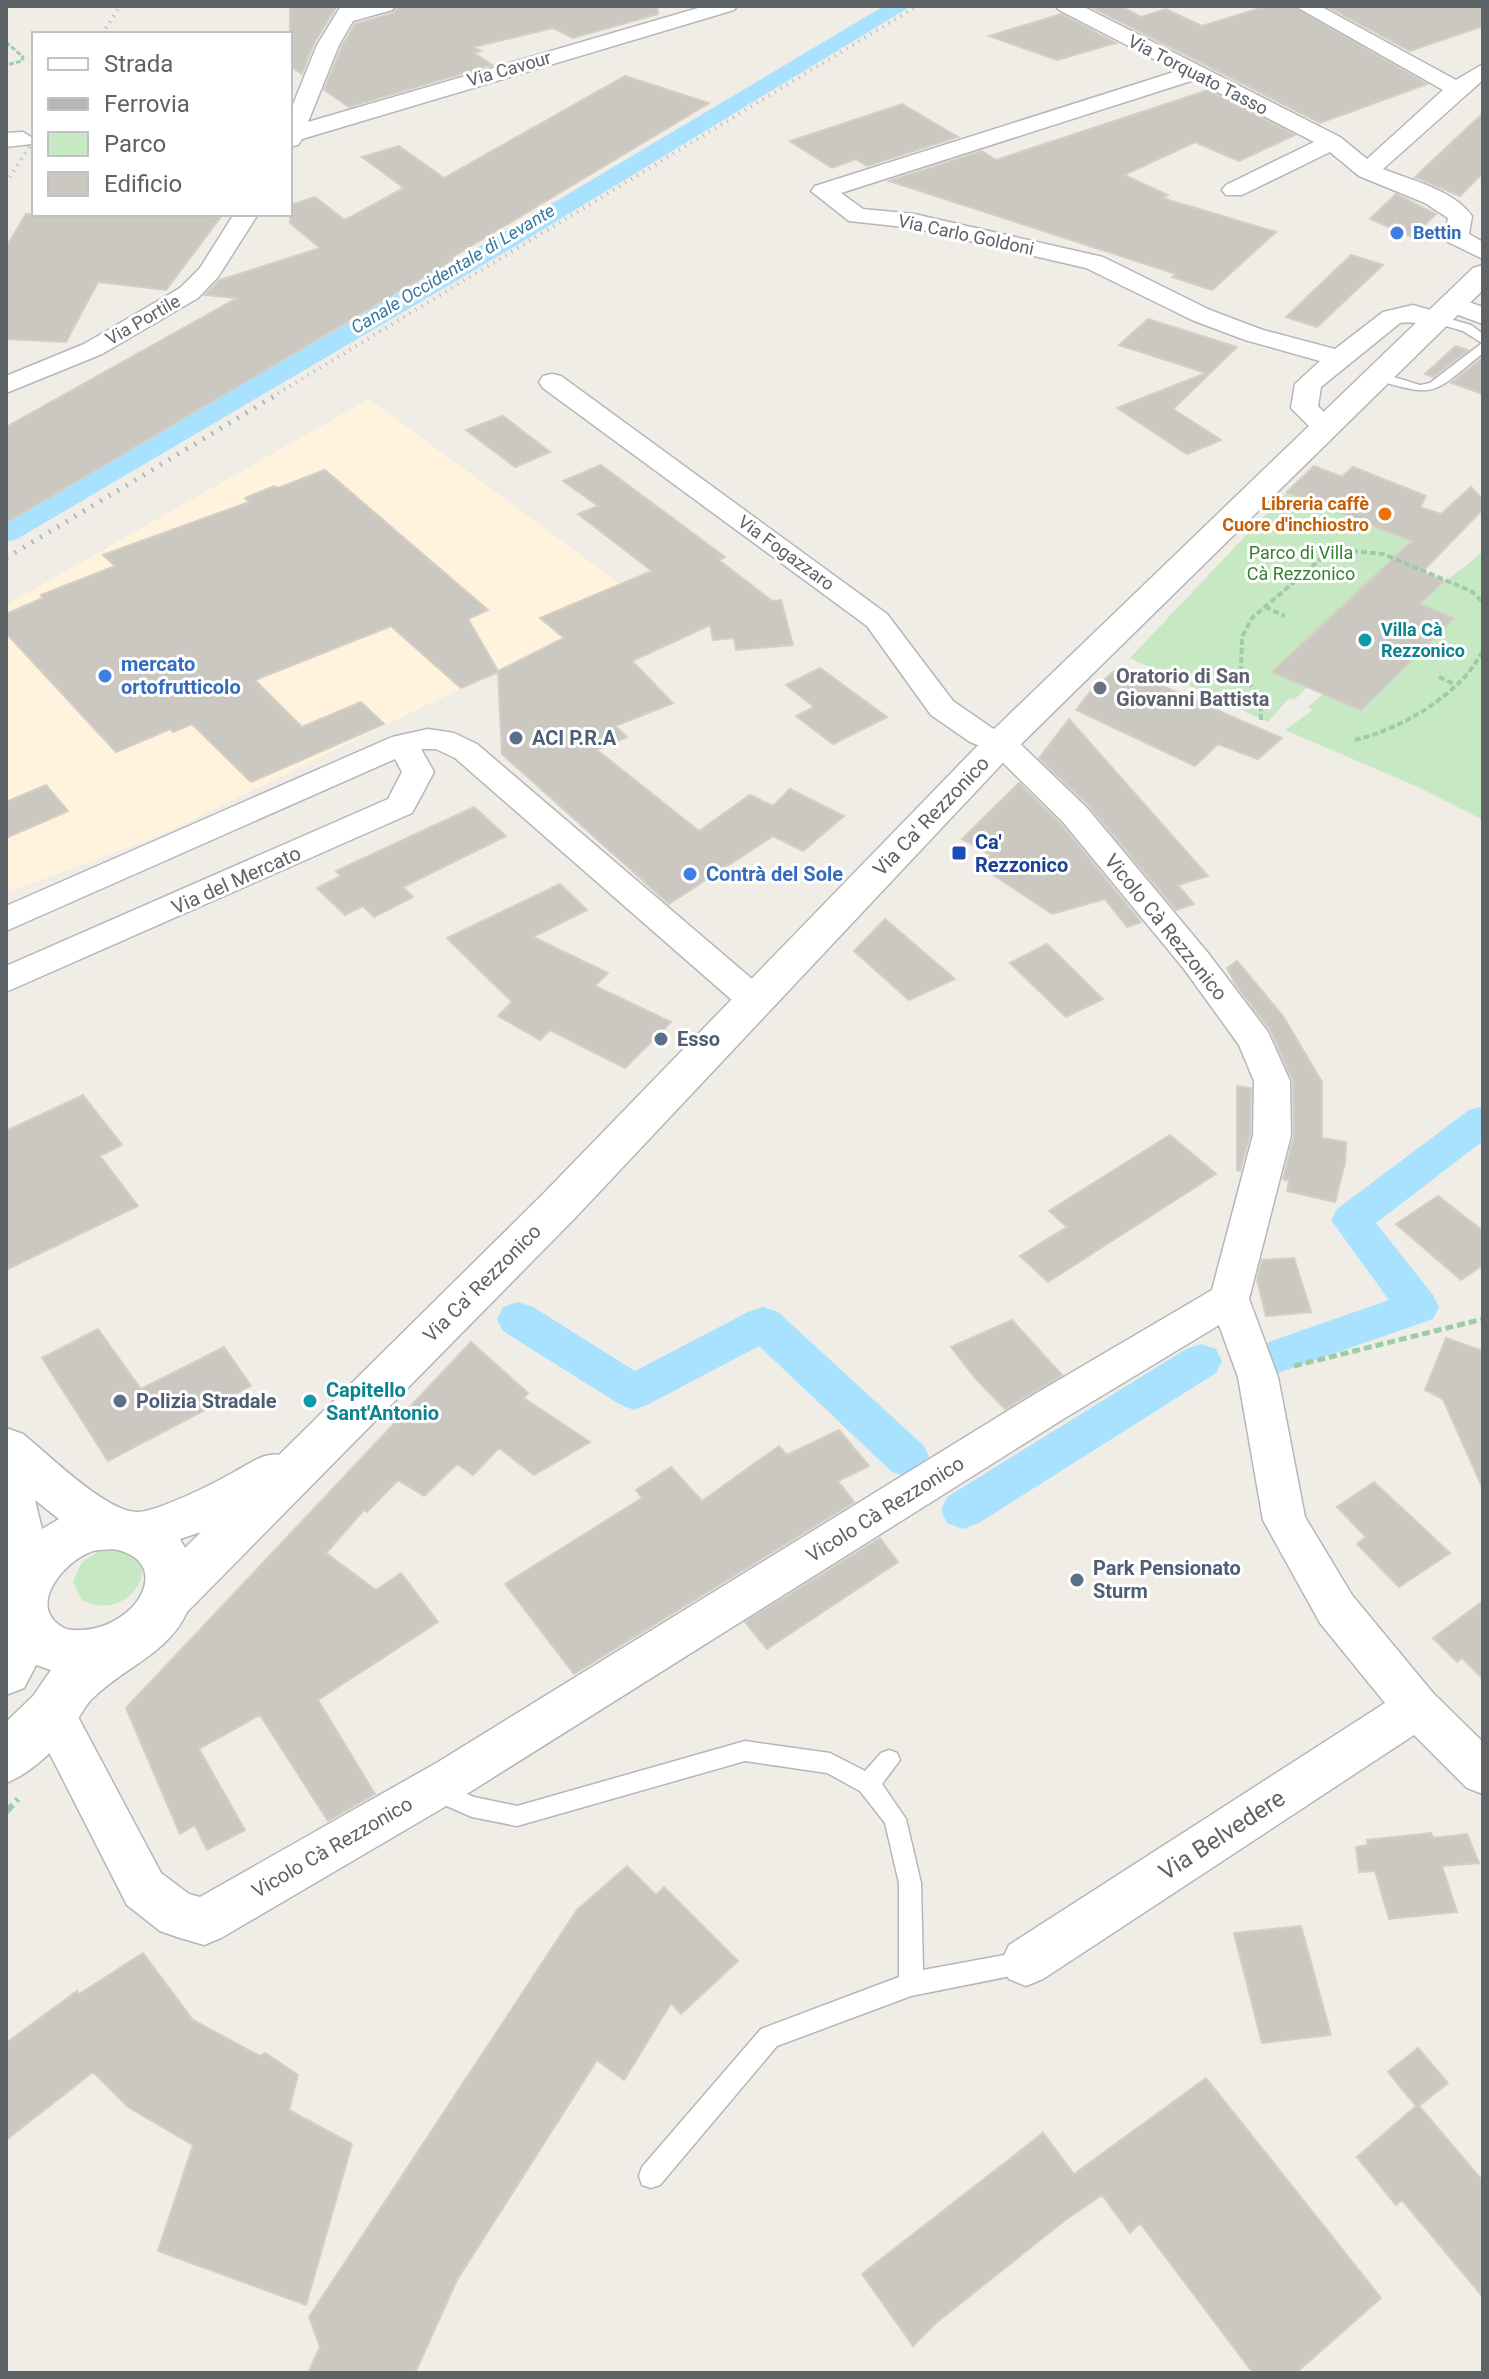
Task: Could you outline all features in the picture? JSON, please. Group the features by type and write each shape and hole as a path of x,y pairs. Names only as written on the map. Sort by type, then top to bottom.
{"main road":[{"name":"Via Ca' Rezzonico","path":"322,1442 241,1495 175,1522 82,1532 60,1542 42,1557 29,1575 19,1632 70,1654 94,1654 117,1648 138,1636 156,1620 166,1600 559,1206 753,999 1001,743 1377,376 1469,296"},
{"path":"6,1448 121,1530 152,1541 169,1568 171,1583 166,1600"},
{"path":"6,1485 20,1548 19,1632"},
{"path":"6,1758 52,1713 73,1682 117,1648"}],"street":[{"path":"292,137 328,45 347,12 385,6"},
{"name":"Via Cavour","path":"292,137 727,6"},
{"name":"Via Torquato Tasso","path":"1066,6 1332,142 1367,171 1433,198 1460,216"},
{"path":"1305,6 1457,89"},
{"path":"1367,171 1457,89 1483,70"},
{"name":"Via Carlo Goldoni","path":"1193,73 823,191 857,216 914,221 1094,262 1201,315 1254,335 1341,359"},
{"path":"1234,190 1332,142"},
{"path":"1483,208 1460,216 1457,237 1483,252"},
{"name":"Via Portile","path":"6,385 93,349 189,293 209,272 245,216"},
{"path":"1325,427 1304,408 1308,384 1392,317 1469,296"},
{"name":"Via Fogazzaro","path":"552,382 877,620 942,708 981,735 1001,743"},
{"path":"6,919 420,737 438,739 466,751 753,999"},
{"name":"Vicolo Cà Rezzonico","path":"52,1713 144,1889 177,1914 204,1921 432,1789 1050,1406 1229,1299 1272,1135 1272,1081 1267,1063 1255,1041 1156,912 1075,815 1001,743"},
{"name":"Via del Mercato","path":"6,980 401,806 418,772 403,744"},
{"path":"1229,1299 1258,1377 1284,1520 1336,1609 1417,1708 1483,1773"},
{"name":"Via Belvedere","path":"1026,1962 1417,1708"}],"lane":[{"path":"1469,296 1467,328 1483,340"},
{"path":"1377,376 1420,389 1434,386 1483,347"},
{"path":"432,1789 472,1807 517,1816 745,1751 830,1763 868,1784 895,1819 910,1883 911,1984"},
{"path":"868,1784 889,1760"},
{"path":"651,2176 769,2037 911,1984 1026,1962"}],"path":[{"path":"6,42 23,57 22,61 6,65"},
{"path":"1261,720 1261,701 1241,670 1242,637 1252,618 1322,558 1343,550 1383,554 1471,591 1483,602"},
{"path":"1265,607 1285,616"},
{"path":"1355,740 1383,733 1408,719 1474,669 1483,650"},
{"path":"1439,677 1454,684"},
{"path":"1258,1377 1483,1319"}],"shaded area":[{"path":"369,399 646,603 564,638 159,836 6,893 6,605"}],"green space":[{"name":"Parco di Villa Cà Rezzonico","path":"1287,492 1420,544 1436,557 1403,597 1367,583 1272,671 1307,687 1294,700 1289,698 1268,722 1130,658"},
{"path":"1483,552 1483,820 1418,787 1285,730 1313,710 1308,707 1323,694 1361,710 1453,618 1418,603"},
{"path":"102,1549 125,1552 138,1561 142,1572 138,1585 129,1596 115,1604 99,1605 81,1599 73,1581 82,1562"}],"building":[{"path":"290,6 337,6 314,43 302,74 292,67"},
{"path":"398,6 657,6 658,14 573,38 553,28 474,47 481,51 474,53 492,65 349,107 324,90 342,46 355,24 393,13"},
{"path":"1089,6 1120,6 1141,17 1166,9 1202,26 1267,6 1292,6 1427,84 1320,123"},
{"path":"1326,6 1483,6 1483,26 1410,51"},
{"path":"1061,14 1116,43 1057,60 989,36"},
{"path":"625,76 709,103 451,258 454,259 6,523 6,427 237,298 205,295 220,280 320,248 290,223 292,204 315,197 345,220 404,188 362,157 399,146 444,178"},
{"path":"1208,90 1295,135 1239,161 1195,142 1124,175 1168,195 1162,198 1276,232 1212,290 1172,277 1176,274 889,181 982,151 996,160"},
{"path":"902,104 958,137 867,166 856,159 832,168 790,141"},
{"path":"1483,113 1483,173 1460,196 1415,177"},
{"path":"1396,194 1436,214 1412,237 1370,219"},
{"path":"26,214 222,216 166,290 98,282 66,342 6,339 6,247"},
{"path":"1351,255 1383,265 1317,327 1286,317"},
{"path":"1148,319 1237,347 1173,409 1221,440 1187,454 1117,408 1206,373 1119,345"},
{"path":"1456,346 1468,350 1433,377 1425,374"},
{"path":"1483,357 1483,394 1451,383 1455,380"},
{"path":"503,416 550,452 515,467 466,430"},
{"path":"601,465 725,557 719,560 772,601 781,600 793,645 736,650 734,638 713,640 710,625 632,661 673,703 615,726 627,737 597,750 699,831 750,795 773,806 790,789 844,816 803,851 773,836 669,904 502,754 498,672 461,688 391,626 255,680 302,727 361,702 384,724 251,782 192,724 173,732 170,729 116,752 6,633 6,614 43,598 41,595 115,566 103,555 249,502 245,498 274,486 278,488 325,470 488,610 468,619 498,671 564,638 540,618 652,571 578,514 598,506 563,481"},
{"path":"1314,466 1342,477 1353,467 1426,496 1420,507 1441,514 1471,487 1483,500 1483,509 1422,572 1444,581 1420,604 1454,618 1361,710 1272,672 1412,541 1287,492"},
{"path":"1119,667 1282,738 1258,759 1218,744 1195,766 1076,710 1091,691"},
{"path":"820,668 887,717 833,744 796,716 814,707 786,685"},
{"path":"1069,719 1208,876 1178,885 1194,904 1176,910 1089,806 1039,758"},
{"path":"1019,783 1061,824 1141,922 1127,927 1105,899 1052,914 980,866 991,855 962,839"},
{"path":"46,785 68,811 6,838 6,802"},
{"path":"474,807 506,836 403,887 413,897 374,917 363,906 345,915 317,888 341,876 336,871"},
{"path":"560,884 587,910 533,937 608,973 595,986 671,1022 625,1068 550,1030 540,1040 498,1016 512,1002 447,938"},
{"path":"885,919 955,979 909,1000 854,951"},
{"path":"1047,944 1103,999 1066,1017 1010,963"},
{"path":"1237,961 1283,1016 1322,1082 1322,1138 1346,1142 1345,1163 1335,1202 1287,1191 1289,1181 1283,1179 1294,1135 1293,1081 1271,1031 1227,968"},
{"path":"1237,1086 1251,1088 1250,1135 1240,1171 1237,1170"},
{"path":"83,1095 122,1145 100,1156 138,1206 6,1270 6,1131"},
{"path":"1170,1135 1216,1174 1048,1282 1020,1256 1067,1227 1049,1211"},
{"path":"1438,1196 1483,1231 1483,1265 1461,1280 1396,1224"},
{"path":"1294,1258 1311,1312 1266,1316 1257,1280 1262,1260"},
{"path":"1012,1320 1062,1375 1005,1409 951,1347"},
{"path":"98,1329 141,1389 224,1347 251,1386 108,1461 42,1358"},
{"path":"1446,1338 1483,1351 1483,1489 1443,1399 1425,1390"},
{"path":"471,1342 528,1393 524,1398 590,1442 534,1475 499,1448 473,1475 457,1464 424,1496 398,1480 367,1512 364,1510 326,1553 376,1590 401,1573 438,1622 318,1700 375,1794 328,1821 260,1715 199,1749 245,1830 207,1850 195,1825 180,1834 126,1708"},
{"path":"839,1430 869,1466 838,1481 854,1502 574,1674 505,1584 642,1498 636,1490 671,1467 702,1501 779,1446 787,1455"},
{"path":"1374,1482 1450,1553 1399,1587 1357,1544 1366,1537 1337,1507"},
{"path":"880,1538 898,1562 767,1649 745,1622"},
{"path":"1483,1601 1483,1679 1462,1658 1457,1662 1433,1638"},
{"path":"1431,1833 1433,1838 1467,1834 1479,1863 1442,1866 1457,1912 1389,1919 1375,1871 1359,1872 1356,1847 1368,1845 1367,1840"},
{"path":"627,1866 656,1895 664,1887 738,1961 681,2014 671,2003 624,2080 597,2060 457,2280 415,2373 308,2373 320,2347 309,2317 577,1910"},
{"path":"1301,1926 1331,2035 1262,2043 1234,1933"},
{"path":"143,1953 193,2020 260,2056 265,2053 298,2075 289,2110 352,2144 306,2305 158,2251 193,2145 128,2107 93,2072 6,2140 6,2043 77,1991 79,1994"},
{"path":"1418,2048 1448,2083 1419,2106 1483,2181 1483,2297 1402,2200 1396,2205 1357,2157 1416,2106 1388,2072"},
{"path":"1206,2078 1381,2298 1296,2373 1253,2373 1140,2223 1130,2233 1102,2195 1064,2221 936,2323 913,2346 862,2274 1043,2133 1074,2174"}],"waterway":[{"name":"Canale Occidentale di Levante","path":"6,533 515,236 900,6"},
{"path":"1278,1356 1418,1307 1351,1220 1483,1120"},
{"path":"518,1319 634,1392 763,1324 908,1459"},
{"path":"963,1510 1201,1361"}],"railway":[{"path":"103,32 120,6"},
{"path":"272,397 917,6"},
{"path":"6,183 32,143"},
{"path":"6,558 276,395"}],"place":[{"name":"Bettin","path":"1397,233"},
{"name":"Libreria caffè Cuore d'inchiostro","path":"1385,514"},
{"name":"Villa Cà Rezzonico","path":"1365,640"},
{"name":"mercato ortofrutticolo","path":"105,676"},
{"name":"Oratorio di San Giovanni Battista","path":"1100,688"},
{"name":"ACI P.R.A","path":"516,738"},
{"name":"Ca' Rezzonico","path":"959,853"},
{"name":"Contrà del Sole","path":"690,874"},
{"name":"Esso","path":"661,1039"},
{"name":"Polizia Stradale","path":"120,1401"},
{"name":"Capitello Sant'Antonio","path":"310,1401"},
{"name":"Park Pensionato Sturm","path":"1077,1580"}]}
